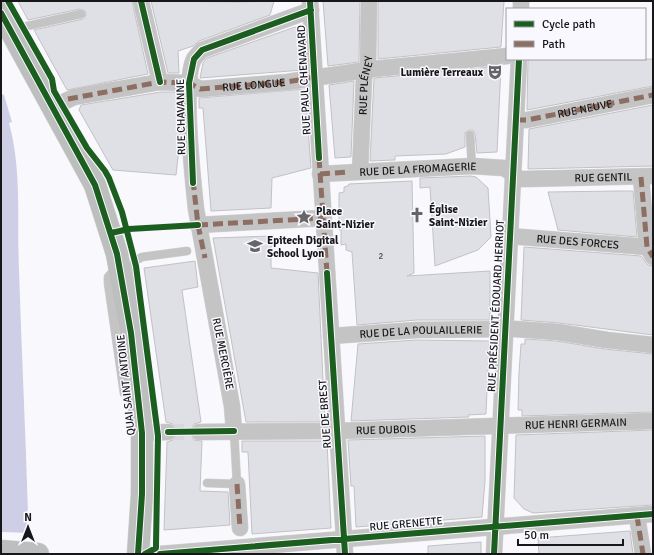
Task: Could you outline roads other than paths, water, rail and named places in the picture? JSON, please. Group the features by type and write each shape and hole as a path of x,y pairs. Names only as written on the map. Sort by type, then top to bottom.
{"main road":[{"name":"QUAI SAINT ANTOINE","path":"1,13 94,184 119,264 121,321 142,433 141,509 138,554"},
{"path":"1,551 38,554"}],"street":[{"path":"142,1 160,82"},
{"name":"RUE PLÉNEY","path":"360,171 364,78 367,71 370,1"},
{"name":"RUE PAUL CHENAVARD","path":"310,6 320,174"},
{"name":"RUE CHAVANNE","path":"198,225 193,183 188,82 194,60 202,50 310,6"},
{"name":"RUE LONGUE","path":"53,107 74,97 160,82 188,82 200,89 287,82 314,77 506,56"},
{"name":"RUE PRÉSIDENT ÉDOUARD HERRIOT","path":"494,554 519,60"},
{"name":"RUE NEUVE","path":"516,120 527,120 653,95"},
{"name":"RUE DE LA FROMAGERIE","path":"320,174 472,166 504,168 520,179 554,179"},
{"name":"RUE DE BREST","path":"320,174 336,431 345,546"},
{"path":"647,176 650,252"},
{"name":"RUE GENTIL","path":"554,179 647,176"},
{"path":"198,225 323,218"},
{"name":"RUE MERCIÈRE","path":"198,225 232,406 234,431"},
{"name":"RUE DES FORCES","path":"509,236 650,252"},
{"name":"RUE DE LA POULAILLERIE","path":"331,336 416,330 506,329 558,332 607,340 653,345"},
{"name":"RUE HENRI GERMAIN","path":"500,424 653,421"},
{"name":"RUE DUBOIS","path":"199,432 336,431 500,424"},
{"path":"142,433 168,432"},
{"name":"RUE MERCIÈRE","path":"233,484 240,528"},
{"name":"RUE GRENETTE","path":"160,554 345,546 495,527 653,514"},
{"path":"637,516 643,554"}],"lane":[{"path":"12,32 30,25 80,14"},
{"path":"470,135 472,166"},
{"path":"121,321 137,309 132,268 135,260 142,257 187,251"},
{"path":"119,264 108,278 108,288 121,321 124,393"},
{"name":"RUE MERCIÈRE","path":"233,484 234,431"},
{"path":"207,483 233,484"}],"water":[{"path":"1,94 4,95 12,122 9,123 16,159 29,554 1,554"}],"tunnel":[{"path":"168,432 199,432"}],"place":[{"name":"Lumière Terreaux","path":"495,72"},
{"name":"Église Saint-Nizier","path":"417,215"},
{"name":"Place Saint-Nizier","path":"304,217"},
{"name":"Epitech Digital School Lyon","path":"255,246"}]}
